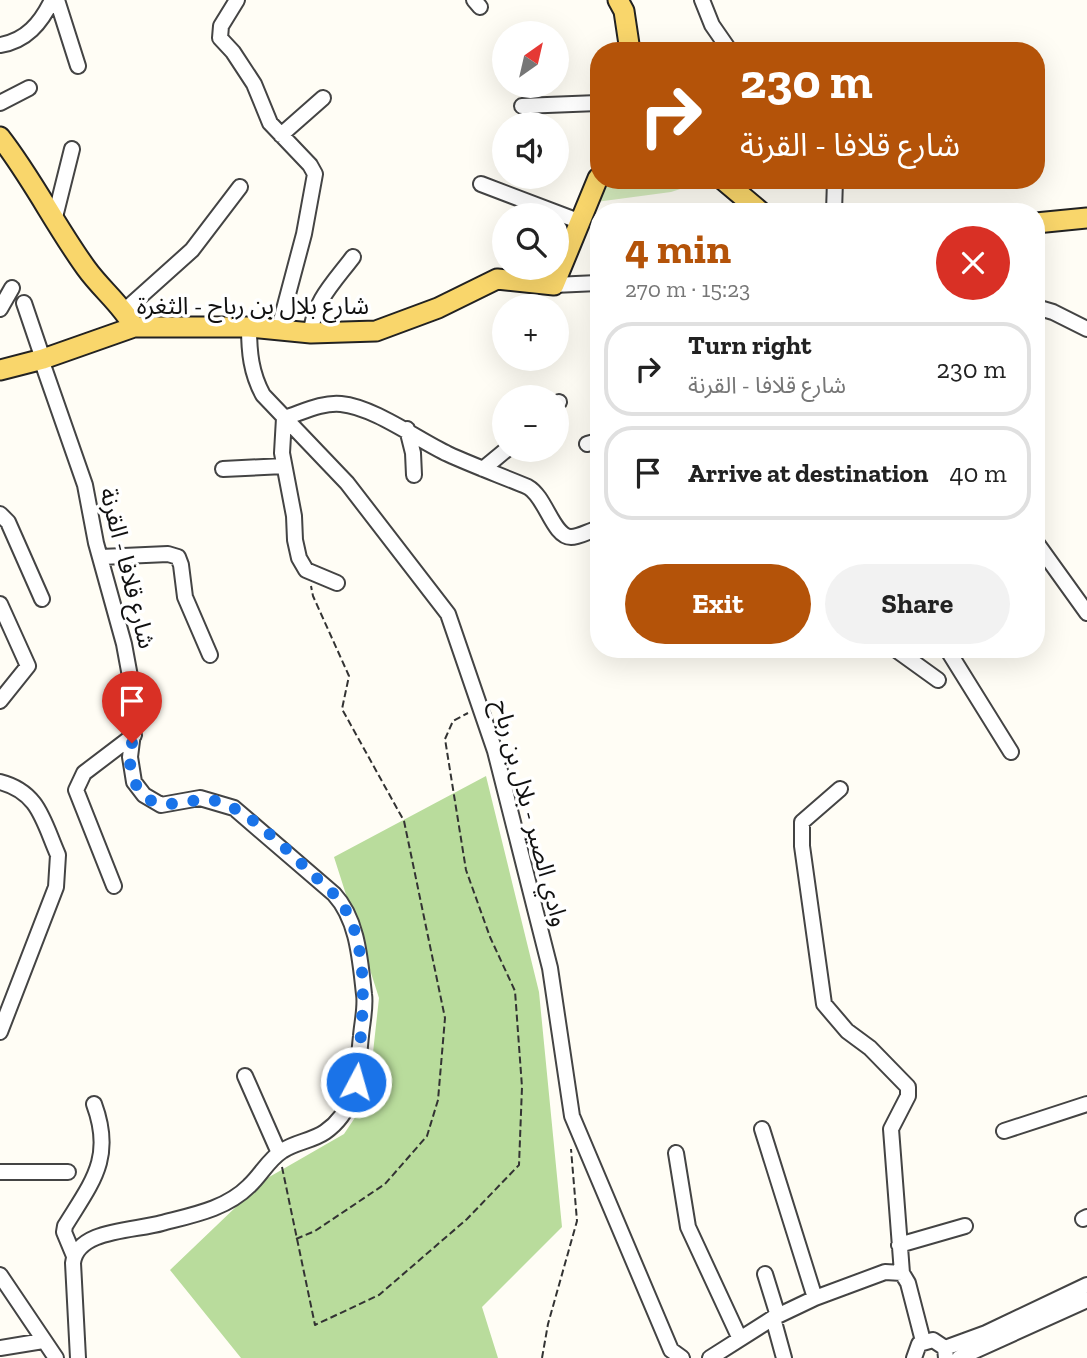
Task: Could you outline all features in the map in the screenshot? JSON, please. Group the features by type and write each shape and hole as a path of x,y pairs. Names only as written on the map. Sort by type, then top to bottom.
{"main road":[{"path":"618,0 624,11 629,42"},
{"path":"0,136 88,272 129,319"},
{"path":"554,285 594,189"},
{"path":"734,189 750,203"},
{"path":"1045,222 1087,218"},
{"name":"شارع بلال بن رباح - الثغرة","path":"0,370 42,359 129,319 279,328 311,333 376,331 438,308 497,279 554,285"}],"street":[{"path":"0,46 12,43 32,31 52,0"},
{"path":"57,0 78,66"},
{"path":"237,0 220,29 220,38 254,84 270,123 313,167 316,178 279,328"},
{"path":"702,0 712,25 724,42"},
{"path":"0,103 29,88"},
{"path":"281,135 323,98"},
{"path":"522,106 590,103"},
{"path":"54,221 72,149"},
{"path":"481,184 581,222"},
{"path":"129,319 192,250 240,187"},
{"path":"311,333 312,320 323,296 353,257"},
{"path":"554,285 590,283"},
{"path":"0,309 12,288"},
{"name":"شارع قلافا - القرنة","path":"24,303 85,485 127,657 136,709 130,754 131,771 144,795 161,805 200,799 234,808 334,894 351,918 365,998 353,1096 345,1112 326,1131 279,1153 248,1187 219,1207 159,1224 89,1238 80,1245 74,1256"},
{"path":"1045,310 1087,329"},
{"name":"وادي الصير - بلال بن رباح","path":"249,327 250,361 255,380 263,395 347,483 448,614 495,751 550,968 572,1116 675,1355"},
{"path":"337,583 303,566 296,549 295,516 282,453 284,418 323,405 339,403 407,429 446,453 534,490 544,502 557,530 564,536 574,537 590,531"},
{"path":"407,429 413,453 414,475"},
{"path":"483,469 492,462"},
{"path":"223,469 284,466"},
{"path":"0,514 8,522 43,600"},
{"path":"101,557 169,554 178,558 185,597 211,655"},
{"path":"1045,555 1087,613"},
{"path":"0,604 28,666 0,701"},
{"path":"907,658 938,680"},
{"path":"953,658 1012,752"},
{"path":"114,887 78,795 77,784 84,773 134,735"},
{"path":"0,782 23,790 34,800 58,855 59,864 56,887 0,1032"},
{"path":"840,789 802,822 802,846 824,1004 847,1031 870,1048 908,1087 908,1096 891,1129 902,1273 908,1283 923,1341"},
{"path":"245,1076 279,1153"},
{"path":"78,1358 74,1256 64,1232 65,1226 97,1175 100,1163 101,1131 94,1104"},
{"path":"1004,1131 1087,1104"},
{"path":"762,1129 816,1298"},
{"path":"676,1153 688,1227 740,1339"},
{"path":"0,1172 68,1172"},
{"path":"899,1245 965,1226"},
{"path":"710,1358 776,1317 816,1298 885,1272 902,1273"},
{"path":"765,1274 784,1358"},
{"path":"0,1275 56,1358"},
{"path":"915,1358 916,1348 923,1341 937,1341 946,1353 1087,1286"},
{"path":"959,1358 1087,1300"},
{"path":"0,1348 43,1341"}],"path":[{"path":"296,1239 315,1231 385,1184 427,1136 439,1100 445,1018 421,916 404,821 342,709 349,676 313,596 309,571"},
{"path":"279,1153 315,1325 379,1295 467,1219 519,1165 523,1087 515,991 489,937 466,870 445,740 453,721 479,707"},
{"path":"542,1358 548,1324 577,1220 571,1149"}],"green space":[{"path":"603,189 680,189 671,192 596,202"},
{"path":"486,776 539,992 562,1227 482,1307 498,1358 241,1358 170,1270 264,1180 344,1134 368,1098 379,998 334,857"}],"route":[{"path":"132,743 131,773 138,789 150,800 167,805 191,799 209,799 234,808 341,901 354,927 365,998 356,1082"}]}
